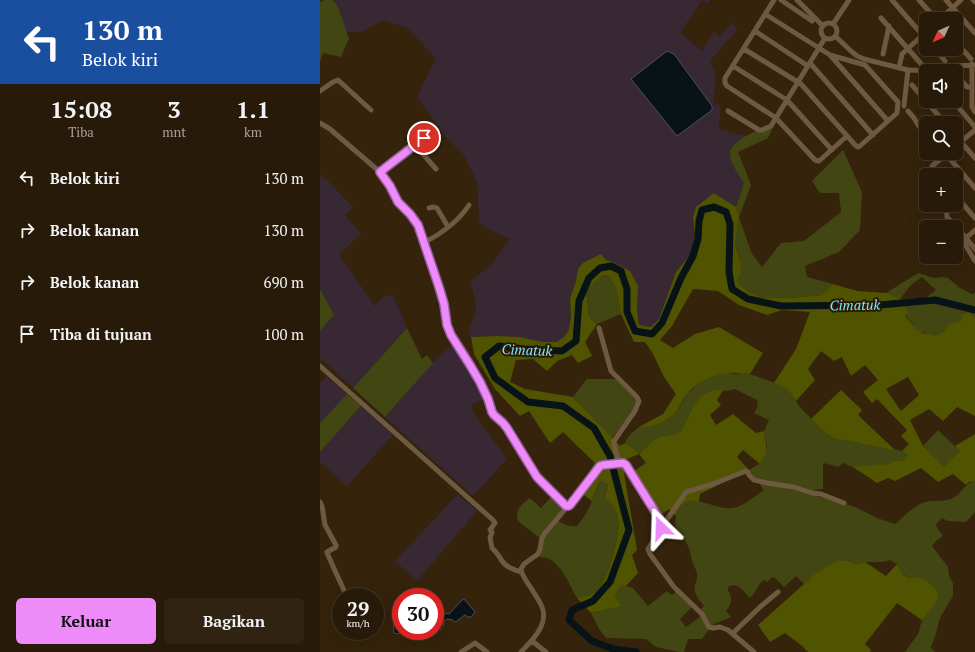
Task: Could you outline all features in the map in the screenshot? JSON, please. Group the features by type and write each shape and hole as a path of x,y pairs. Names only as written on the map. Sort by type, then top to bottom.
{"street":[{"path":"774,0 725,78 725,83 727,86 776,118 815,160 819,161 847,136"},
{"path":"781,0 812,21"},
{"path":"797,0 823,26"},
{"path":"833,24 849,0"},
{"path":"892,0 919,29"},
{"path":"918,0 929,12"},
{"path":"946,0 975,33"},
{"path":"948,12 961,0"},
{"path":"765,14 830,55 888,121"},
{"path":"881,18 922,64"},
{"path":"823,26 828,23 833,24 837,29 837,34 835,36 830,39 825,38"},
{"path":"823,26 822,34 825,38"},
{"path":"884,54 889,26"},
{"path":"755,31 809,64 873,134"},
{"path":"835,36 856,56 908,70 933,71 972,62"},
{"path":"728,111 759,130 771,126 825,38"},
{"path":"899,68 902,54 919,40"},
{"path":"744,49 801,84 858,147 897,113 898,102 865,65 830,55"},
{"path":"963,51 972,62 972,107 975,112"},
{"path":"941,56 945,61"},
{"path":"733,66 787,100 832,150"},
{"path":"904,106 908,70"},
{"path":"320,91 338,80 371,110"},
{"path":"963,82 967,87 971,87"},
{"path":"912,85 939,116"},
{"path":"958,108 975,127"},
{"path":"908,111 919,124"},
{"path":"914,118 919,126"},
{"path":"320,122 380,172 390,186 398,202 414,218 418,225 439,287 444,304 448,330 480,382 495,417 507,428 537,477 568,506"},
{"path":"963,140 975,130"},
{"path":"380,172 424,138"},
{"path":"963,144 975,158"},
{"path":"415,145 436,169"},
{"path":"933,168 932,166 939,160"},
{"path":"951,160 975,188"},
{"path":"963,204 975,218"},
{"path":"423,243 434,238 448,227 463,214 469,205"},
{"path":"429,208 437,208 448,227"},
{"path":"947,212 947,217 975,249"},
{"path":"975,230 966,238 966,246 975,261"},
{"path":"599,328 611,371 637,397 639,401 635,411 614,441 618,455 618,463"},
{"path":"320,366 493,520 495,523 490,530 492,532 490,538 492,548 497,552 506,565 521,572 540,602 543,612 542,625 532,641 521,652"},
{"path":"521,572 524,564 538,554 542,538 545,534 570,505 600,466 603,465 618,463 623,463 626,465 659,518 661,528"},
{"path":"754,652 728,630 720,627 709,627 702,614 674,586 650,554 648,549 686,492 717,483 746,470 754,480 794,487 812,493 821,494 844,503"},
{"path":"320,502 325,525 336,545 336,547 327,553 343,588"},
{"path":"733,633 778,592"},
{"path":"532,641 546,652"},
{"path":"461,652 475,643 486,652"}],"shaded area":[{"path":"331,0 702,0 680,33 702,51 714,32 719,37 732,23 738,29 710,61 716,75 713,106 718,104 721,110 718,129 746,136 734,145 733,165 744,183 736,207 714,193 693,217 695,235 691,254 676,272 659,319 651,327 639,325 637,310 638,286 613,262 606,260 578,269 570,299 571,316 569,329 565,336 557,342 543,342 520,337 471,337 469,329 475,315 476,304 470,282 492,264 510,239 487,229 479,221 476,180 464,155 445,136 417,97 436,58 407,28 384,20 361,32 346,32 341,13"},
{"path":"702,0 710,0 708,4"},
{"path":"667,51 674,54 712,106 712,110 677,136 631,79"},
{"path":"320,175 328,181 353,207 345,215 361,234 339,255 375,306 383,297 393,295 407,328 353,388 320,358 320,331 334,315 320,289"},
{"path":"714,193 736,207 739,217 735,245 741,263 740,276 737,280 739,284 749,292 763,298 790,298 822,295 833,284 857,291 886,293 899,299 908,311 905,316 918,331 932,335 942,333 951,324 960,321 963,314 969,312 975,318 975,416 957,407 943,421 929,409 910,420 923,446 944,466 960,451 955,446 975,434 975,481 969,482 966,485 953,474 938,482 921,468 895,481 888,478 877,483 853,467 888,464 894,461 904,460 907,455 902,451 909,444 901,436 907,430 877,399 872,403 863,392 878,380 865,365 851,376 842,357 834,361 821,351 808,369 815,380 796,401 787,389 774,383 796,349 810,312 782,310 767,315 739,305 718,291 693,289 672,326 660,340 673,348 695,334 719,327 763,353 750,374 724,374 700,382 686,396 677,410 665,420 655,425 639,427 663,414 676,394 664,377 653,354 645,342 634,342 621,314 616,288 608,275 603,275 586,292 589,317 597,324 585,342 592,356 578,363 572,355 557,361 547,371 533,359 516,360 510,382 525,389 573,397 620,446 625,443 639,454 622,461 637,550 632,555 638,573 626,586 621,585 615,596 622,606 591,613 577,598 597,591 601,585 613,556 618,534 617,515 613,506 605,498 608,485 602,481 599,482 592,501 577,490 595,463 563,432 550,443 529,411 520,416 495,389 474,354 471,337 520,337 543,342 557,342 565,336 569,329 571,316 570,299 578,269 583,263 601,254 606,260 630,271 638,286 637,310 639,325 651,327 659,319 676,272 691,254 695,235 693,217 696,207","holes":["908,377 919,395 901,411 886,389"]},
{"path":"455,342 487,398 471,405 475,415 507,459 473,496 385,417 436,359"},
{"path":"327,376 347,394 320,423 320,383"},
{"path":"716,389 723,390 717,400 721,405 710,415 716,425 733,414 756,433 764,431 766,452 760,464 743,450 737,457 749,470 700,494 699,502 687,501 679,508 676,516 669,509 662,514 634,471 646,463 639,454 653,440 681,431 694,405 702,396"},
{"path":"841,390 862,410 858,415 896,451 835,439 823,431 811,419"},
{"path":"361,406 393,435 347,486 320,462 320,452"},
{"path":"458,494 477,511 417,581 395,561"},
{"path":"837,561 848,561 856,564 865,562 886,576 897,564 901,572 906,576 912,578 920,577 928,582 937,592 937,601 922,620 897,603 865,644 871,650 870,652 808,652 785,633 770,642 758,625 811,577"},
{"path":"464,599 475,612 471,617 465,615 455,622 447,619 444,621 444,613 449,614"}],"green space":[{"path":"332,0 335,2 349,38 341,57 323,53 320,62 320,2"},
{"path":"776,121 768,138 738,152 751,185 739,217 736,207 744,183 732,162 730,155 731,150 738,141 744,137"},
{"path":"843,150 862,192 860,230 839,252 805,266 807,277 833,284 823,295 790,298 763,298 749,292 739,284 737,280 741,263 735,245 739,217 752,254 762,267 781,243 804,241 841,212 839,193 820,193 812,181"},
{"path":"918,273 934,278 948,278 960,288 972,294 975,293 975,318 969,312 962,317 960,321 949,325 942,333 938,335 928,335 923,332 918,332 886,293","holes":["922,277 936,290 926,298 900,299 911,285"]},
{"path":"603,275 608,275 616,288 621,314 597,324 589,317 586,292"},
{"path":"320,289 334,315 320,331"},
{"path":"407,328 422,359 427,355 433,363 385,417 353,388"},
{"path":"726,373 750,374 784,386 791,393 799,406 823,431 835,439 902,451 907,455 905,460 894,461 888,464 855,468 843,463 840,466 823,464 823,489 814,490 815,496 835,500 895,524 921,503 953,498 968,484 975,481 975,512 966,522 948,521 942,518 936,524 943,536 932,546 948,567 949,576 953,583 953,596 940,618 932,645 930,647 935,652 905,652 918,634 922,620 938,598 920,577 912,579 908,577 900,572 897,564 890,560 856,564 848,561 828,566 804,584 796,576 784,587 774,577 772,577 767,582 764,580 761,582 750,598 737,586 734,585 728,587 731,601 726,611 731,617 712,625 702,639 688,639 684,652 656,647 646,639 606,638 599,629 591,613 622,606 615,596 621,584 633,588 648,606 667,591 672,595 678,590 693,606 680,619 686,627 704,614 701,609 704,606 695,591 697,572 692,562 687,544 675,527 677,513 682,503 692,500 727,508 737,507 764,490 749,470 760,464 767,447 764,431 769,420 754,413 758,406 757,400 735,389 726,391 716,389 685,424 681,431 653,440 639,454 625,443 629,436 639,427 645,427 678,409 687,394 700,382 711,376"},
{"path":"587,379 618,379 637,397 638,405 612,438 573,397"},
{"path":"347,394 361,406 320,452 320,423"},
{"path":"938,430 960,451 944,466 923,446"},
{"path":"600,481 608,485 605,497 613,506 618,518 616,545 605,577 597,591 577,598 558,566 549,559 540,557 542,547 541,539 518,521 517,514 522,505 530,498 541,508 552,496 566,506 556,519 566,525 577,526 593,500"}],"waterway":[{"name":"Cimatuk","path":"636,652 613,649 592,641 569,620 572,610 593,601 610,582 629,530 610,456 594,428 563,406 528,402 495,378 485,357 499,346 562,351 576,341 579,301 589,278 600,268 611,266 621,271 627,289 627,312 635,331 652,334 662,323 681,278 693,256 698,239 699,221 702,210 714,207 726,212 730,224 729,272 732,289 748,299 781,306 880,305 935,300 975,310"}],"route":[{"path":"424,138 380,172 385,177 398,202 414,218 418,225 444,304 448,330 480,382 495,417 507,428 537,477 566,506 570,505 600,466 623,463 626,465 659,518 661,528"}]}
